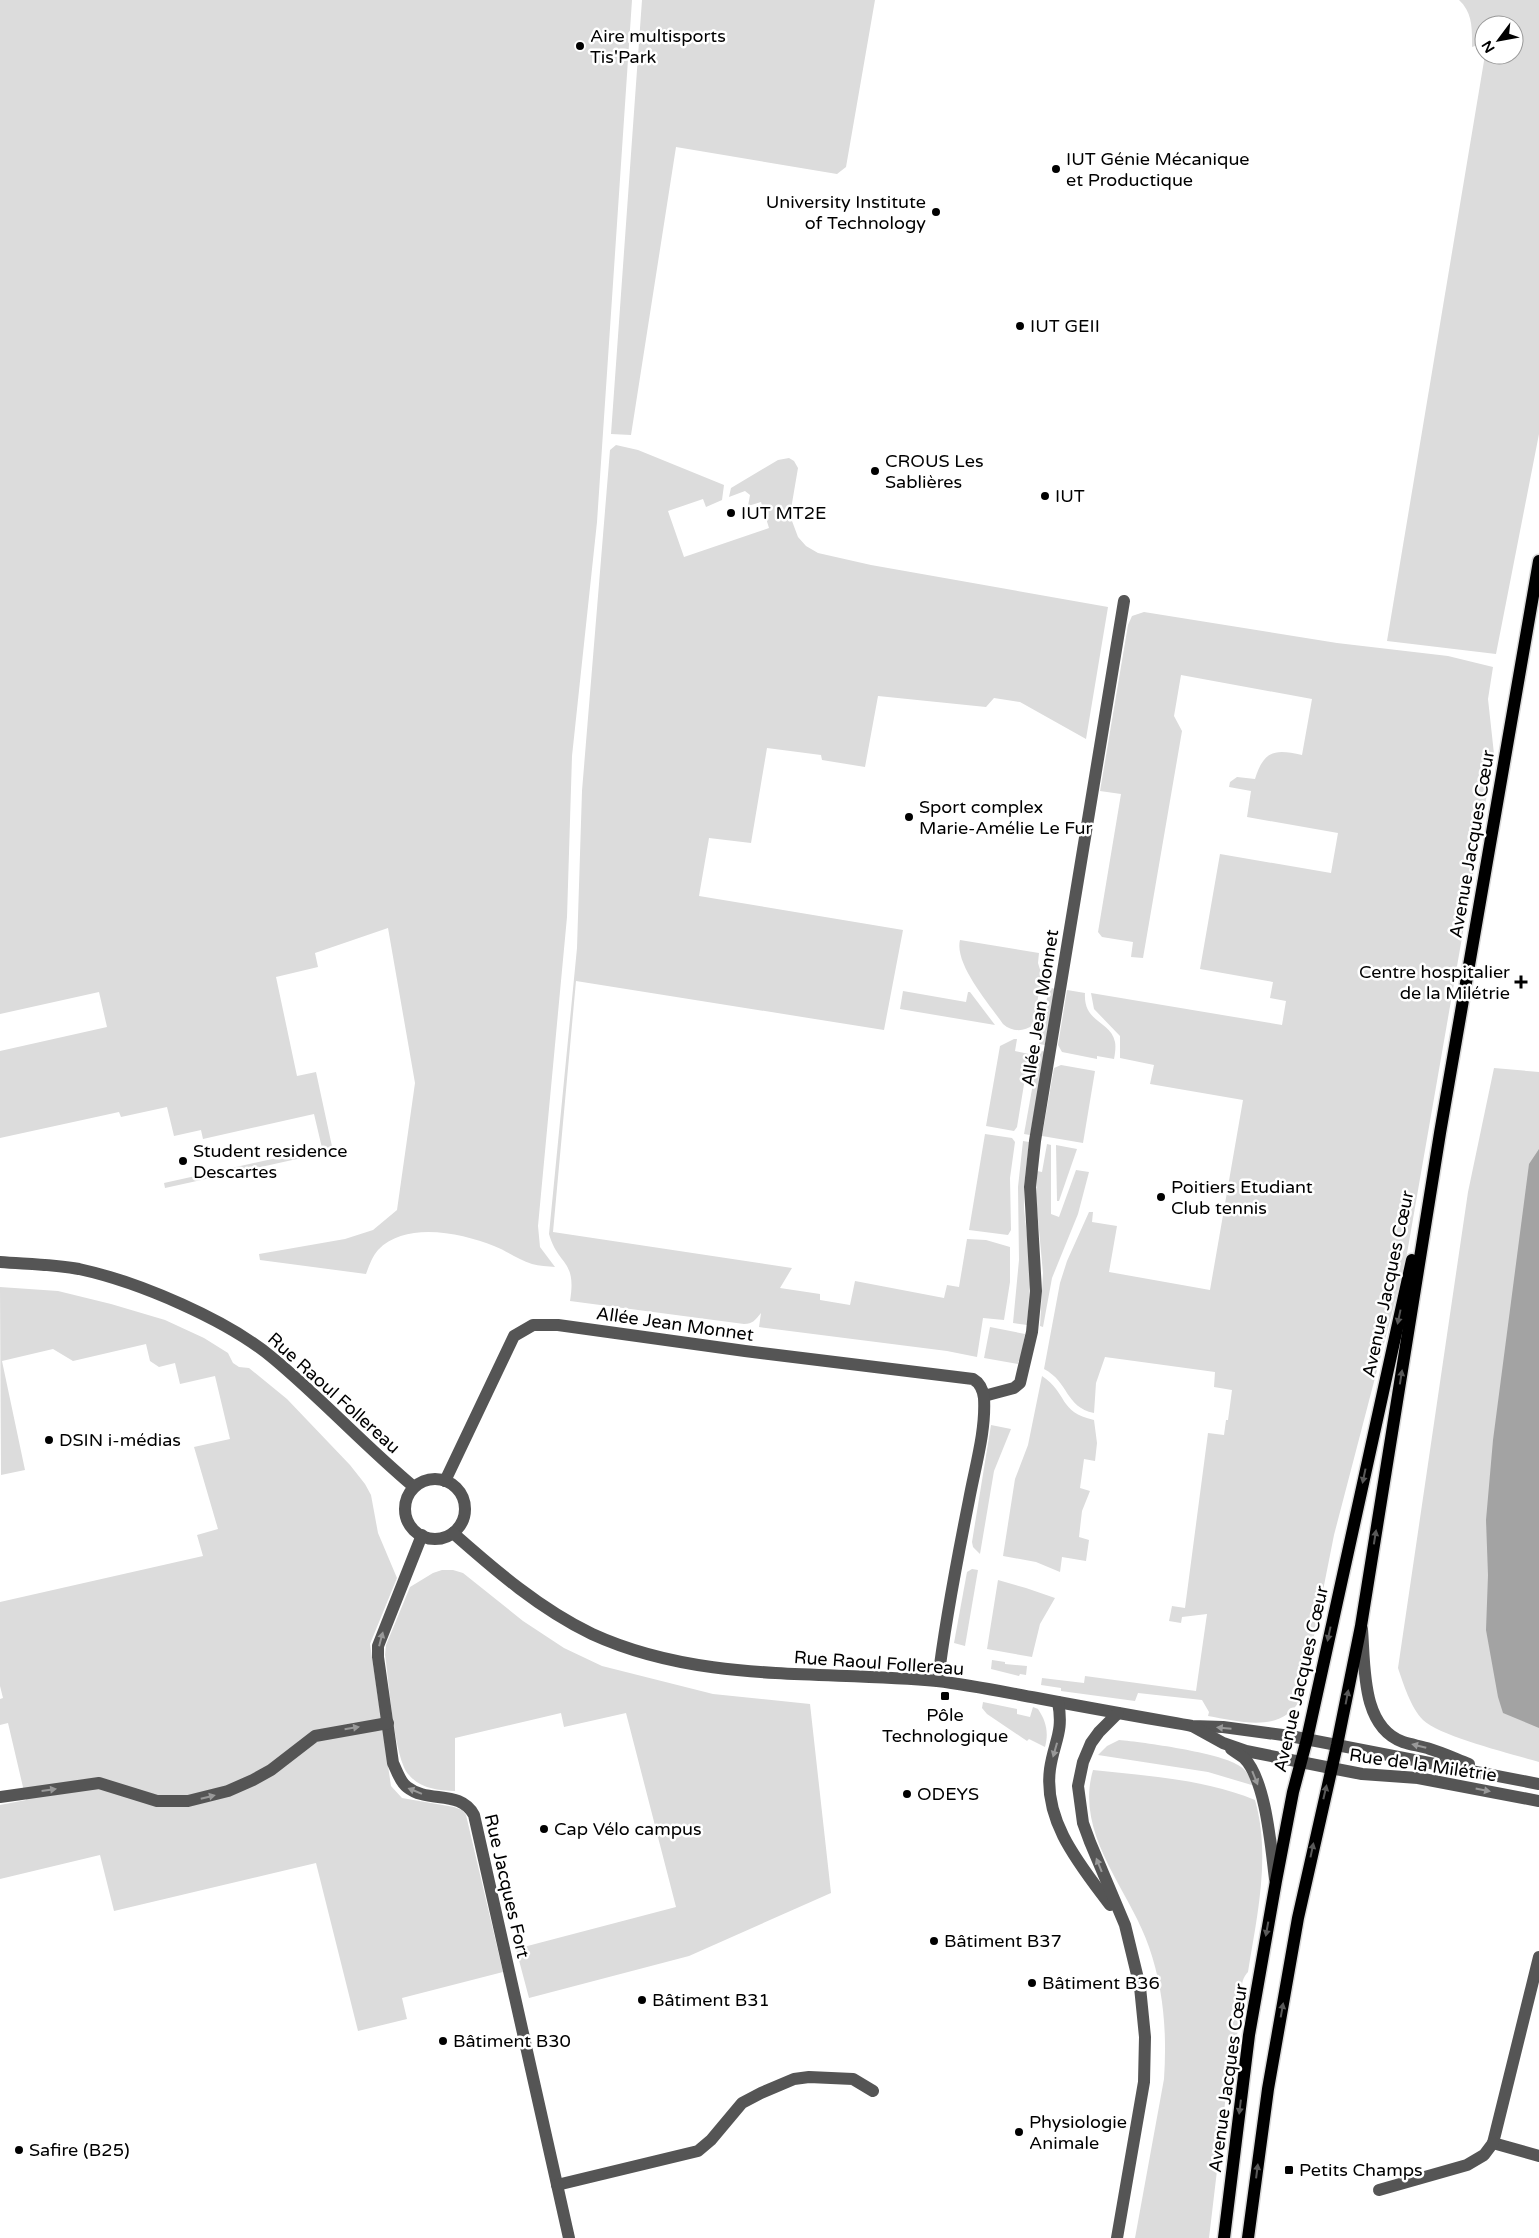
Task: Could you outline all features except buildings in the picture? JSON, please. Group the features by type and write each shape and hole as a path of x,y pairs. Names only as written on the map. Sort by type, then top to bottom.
{"main road":[{"name":"Avenue Jacques Cœur","path":"1248,2238 1268,2089 1294,1937 1331,1768 1338,1745 1361,1626 1440,1133 1539,561"},
{"name":"Avenue Jacques Cœur","path":"1224,2238 1249,2035 1293,1792 1440,1133"}],"street":[{"name":"Allée Jean Monnet","path":"445,1481 514,1336 528,1326 538,1324 968,1378 977,1381 984,1396 1014,1388 1020,1383 1032,1332 1036,1291 1030,1188 1035,1141 1124,601"},
{"name":"Rue Raoul Follereau","path":"0,1262 51,1265 108,1276 216,1321 274,1358 414,1488"},
{"path":"938,1681 958,1558 979,1448 984,1396"},
{"path":"429,1480 445,1481 452,1484 461,1494 465,1506 463,1520 453,1532 437,1539 422,1536 410,1525 406,1516 406,1501 414,1488 429,1480"},
{"name":"Rue Raoul Follereau","path":"453,1532 518,1588 556,1614 592,1634 624,1646 685,1663 724,1670 761,1673 938,1681 1192,1726 1223,1727 1338,1745"},
{"name":"Rue Jacques Fort","path":"422,1536 378,1646 393,1763 400,1779 407,1788 426,1795 463,1801 470,1807 474,1815 569,2238"},
{"path":"1361,1626 1368,1695 1372,1708 1384,1730 1402,1742 1431,1749 1497,1775"},
{"path":"1058,1702 1061,1729 1050,1768 1049,1782 1055,1819 1075,1855 1125,1925"},
{"path":"1118,1713 1091,1743 1083,1762 1078,1786 1083,1823 1125,1925 1140,1987 1145,2037 1144,2082 1118,2238"},
{"path":"0,1797 99,1783 157,1801 188,1801 228,1791 253,1780 271,1770 315,1736 388,1723"},
{"path":"1192,1726 1223,1743 1243,1758 1256,1777 1267,1820 1276,1881"},
{"name":"Rue de la Milétrie","path":"1223,1743 1301,1762 1362,1774 1418,1778 1539,1801"},
{"name":"Rue de la Milétrie","path":"1338,1745 1539,1784"},
{"path":"1379,2190 1467,2165 1484,2155 1493,2143 1539,1957"},
{"path":"557,2185 698,2151 712,2140 742,2103 794,2079 809,2077 853,2078 873,2092"},
{"path":"1493,2143 1539,2156"}],"shaded area":[{"path":"0,0 632,0 597,522 572,756 567,917 538,1226 540,1247 555,1267 532,1264 481,1241 434,1232 403,1235 390,1241 378,1250 366,1274 260,1260 259,1254 345,1239 373,1230 397,1210 415,1083 388,928 315,953 318,967 276,977 297,1076 316,1072 333,1151 165,1188 164,1183 322,1148 314,1114 203,1139 201,1130 174,1136 167,1107 121,1117 119,1112 0,1138 0,1051 107,1027 99,992 0,1014"},
{"path":"642,0 875,0 846,167 837,174 676,147 631,435 611,434"},
{"path":"1459,0 1539,0 1539,434 1496,654 1387,641 1483,65 1524,65 1524,15 1474,15 1474,46 1472,47 1472,28 1464,5"},
{"path":"616,445 638,450 724,485 722,500 706,507 703,499 668,511 684,557 769,528 761,502 748,506 750,495 745,491 729,497 731,488 778,460 789,458 794,461 798,468 791,509 792,521 798,537 806,546 818,553 871,565 1108,607 1086,739 1020,702 994,698 986,707 878,696 865,767 822,760 821,755 767,748 751,843 709,838 699,896 903,930 884,1030 576,981 553,1232 792,1268 780,1288 820,1294 820,1300 850,1305 855,1281 944,1298 947,1285 959,1287 967,1239 986,1240 1010,1247 1010,1282 1004,1320 983,1318 977,1357 947,1351 759,1327 761,1313 752,1322 744,1324 570,1301 571,1277 569,1270 557,1252 549,1234 577,948 582,791 610,450"},
{"path":"1144,612 1337,643 1448,656 1493,667 1488,699 1494,754 1406,1259 1334,1535 1302,1696 1294,1708 1284,1716 1273,1721 1235,1721 1208,1716 1209,1712 1202,1700 1138,1693 1135,1701 1061,1691 1061,1688 1041,1685 1042,1678 1084,1683 1085,1676 1196,1691 1207,1614 1182,1617 1181,1623 1169,1621 1172,1606 1185,1608 1208,1433 1224,1435 1232,1390 1214,1387 1215,1372 1105,1357 1096,1383 1094,1413 1077,1405 1052,1374 1044,1369 1060,1283 1067,1261 1089,1212 1093,1212 1092,1222 1117,1226 1109,1272 1210,1290 1243,1100 1150,1084 1154,1065 1120,1058 1120,1036 1094,1009 1091,993 1282,1025 1286,1001 1270,998 1273,982 1200,969 1220,854 1331,873 1338,833 1247,817 1251,791 1229,787 1230,782 1237,777 1255,779 1262,762 1272,754 1285,752 1302,755 1312,699 1181,675 1174,716 1182,731 1143,958 1131,957 1133,942 1102,937 1098,932 1121,794 1100,791 1128,625 1132,616"},
{"path":"960,940 1039,953 1038,963 1042,976 1033,1025 1026,1029 1018,1030 1010,1029 1003,1024 974,984 962,961"},
{"path":"1049,987 1055,989 1045,1045 1039,1044"},
{"path":"1067,990 1085,993 1088,1010 1112,1035 1115,1044 1114,1059 1097,1056 1097,1059 1062,1052 1058,1045"},
{"path":"903,991 966,1002 968,992 970,992 995,1025 900,1009"},
{"path":"1017,1039 1015,1051 1029,1054 1017,1127 1014,1131 986,1126 1000,1046"},
{"path":"1039,1050 1045,1052 1030,1135 1024,1134"},
{"path":"1061,1065 1095,1071 1083,1143 1042,1136 1054,1068"},
{"path":"1494,1068 1539,1072 1539,1762 1461,1739 1445,1733 1423,1720 1408,1695 1398,1668 1468,1192"},
{"path":"985,1134 1012,1138 1015,1142 1010,1178 1011,1230 1008,1235 969,1230"},
{"path":"1023,1141 1029,1142 1024,1186 1024,1209 1031,1271 1027,1325 1013,1323 1019,1260 1018,1187"},
{"path":"1047,1144 1051,1145 1051,1214 1059,1217 1076,1170 1089,1172 1078,1214 1052,1278 1043,1327 1040,1326 1043,1273 1036,1198 1037,1171 1042,1172"},
{"path":"1056,1145 1077,1149 1059,1201 1057,1201"},
{"path":"1539,1149 1539,1728 1503,1713 1498,1697 1486,1630 1488,1575 1486,1520 1493,1440 1529,1164"},
{"path":"0,1287 58,1291 111,1304 165,1320 204,1338 228,1353 233,1363 239,1367 249,1368 287,1399 350,1465 365,1484 371,1495 378,1533 397,1578 370,1644 391,1786 402,1798 454,1807 462,1810 466,1815 503,1972 402,1998 407,2019 358,2031 316,1863 114,1911 100,1855 0,1879 0,1805 26,1800 8,1723 0,1725 0,1699 3,1698 0,1686 0,1602 203,1556 197,1535 218,1529 194,1447 230,1439 215,1376 180,1384 175,1363 159,1367 150,1361 146,1344 73,1361 53,1349 2,1361 25,1470 1,1475"},
{"path":"990,1327 1025,1334 1018,1364 984,1358"},
{"path":"1042,1376 1050,1382 1074,1412 1082,1417 1094,1420 1097,1443 1095,1461 1084,1459 1080,1488 1090,1491 1082,1511 1079,1537 1089,1540 1086,1561 1062,1557 1060,1572 1036,1562 1003,1556 1015,1479 1028,1445"},
{"path":"991,1425 1011,1429 994,1471 980,1554 973,1547 972,1542"},
{"path":"972,1569 978,1570 965,1646 954,1643 967,1572"},
{"path":"442,1570 453,1570 463,1573 523,1621 564,1648 602,1666 713,1694 810,1704 831,1893 689,1956 529,1998 516,1949 676,1907 626,1713 564,1727 561,1713 455,1738 455,1791 424,1786 409,1775 399,1753 396,1737 385,1655 386,1645 410,1587 433,1573"},
{"path":"998,1580 1055,1598 1040,1624 1032,1657 987,1649"},
{"path":"992,1660 1005,1662 1005,1664 1027,1666 1026,1675 1020,1674 1019,1676 991,1669"},
{"path":"983,1702 1017,1709 1017,1714 1030,1717 1033,1707 1038,1709 1046,1727 1045,1747 1029,1739 1027,1741 987,1714 982,1708"},
{"path":"1119,1740 1215,1756 1244,1769 1255,1786 1208,1772 1098,1755 1107,1746"},
{"path":"1093,1770 1196,1783 1216,1787 1255,1800 1260,1821 1262,1843 1261,1886 1248,1972 1242,1983 1244,1996 1225,2103 1209,2238 1135,2238 1164,2079 1165,2029 1158,1979 1149,1947 1097,1840 1091,1817 1089,1794"}],"place":[{"name":"Aire multisports Tis'Park","path":"580,46"},
{"name":"IUT Génie Mécanique et Productique","path":"1056,169"},
{"name":"University Institute of Technology","path":"936,212"},
{"name":"IUT GEII","path":"1020,326"},
{"name":"CROUS Les Sablières","path":"875,471"},
{"name":"IUT","path":"1045,496"},
{"name":"IUT MT2E","path":"731,513"},
{"name":"Sport complex Marie-Amélie Le Fur","path":"909,817"},
{"name":"Centre hospitalier de la Milétrie","path":"1521,982"},
{"name":"Student residence Descartes","path":"183,1161"},
{"name":"Poitiers Etudiant Club tennis","path":"1161,1197"},
{"name":"DSIN i-médias","path":"49,1440"},
{"name":"Pôle Technologique","path":"945,1696"},
{"name":"ODEYS","path":"907,1794"},
{"name":"Cap Vélo campus","path":"544,1829"},
{"name":"Bâtiment B37","path":"934,1941"},
{"name":"Bâtiment B36","path":"1032,1983"},
{"name":"Bâtiment B31","path":"642,2000"},
{"name":"Bâtiment B30","path":"443,2041"},
{"name":"Physiologie Animale","path":"1019,2132"},
{"name":"Safire (B25)","path":"19,2150"},
{"name":"Petits Champs","path":"1289,2170"}]}
